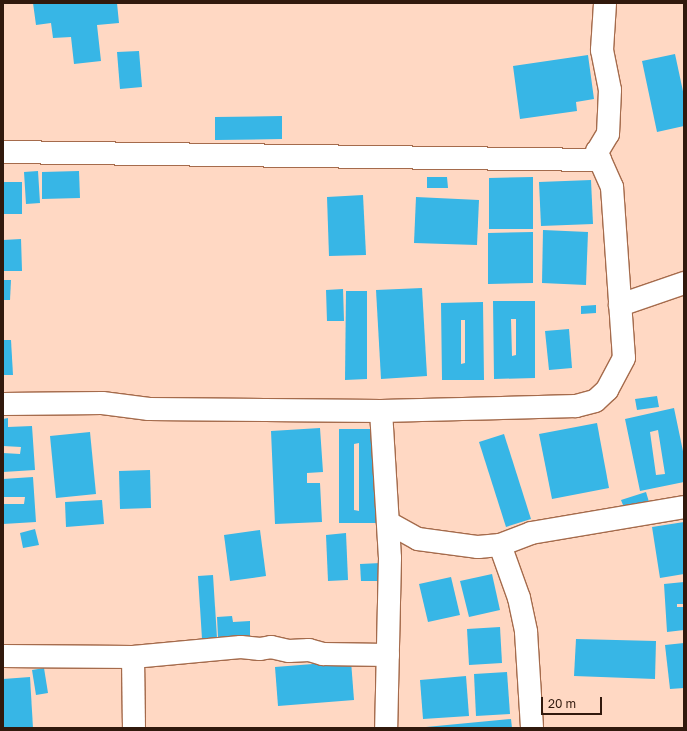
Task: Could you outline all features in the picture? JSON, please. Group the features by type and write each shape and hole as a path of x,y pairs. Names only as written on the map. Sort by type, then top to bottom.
{"street":[{"path":"3,404 102,403 149,409 381,412 576,406 595,402 606,390 624,358 612,187 597,152 608,134 610,90 602,50 605,3"},
{"path":"3,152 600,160"},
{"path":"620,305 684,283"},
{"path":"381,412 390,558 386,728"},
{"path":"389,523 418,540 478,546 500,545 531,533 684,507"},
{"path":"390,558 418,540"},
{"path":"500,545 519,598 526,632 532,728"},
{"path":"3,656 133,657 271,647 289,651 309,650 323,654 388,655"},
{"path":"133,657 134,728"}],"building":[{"path":"33,3 117,3 119,23 97,25 101,61 74,64 71,37 53,38 51,23 36,25"},
{"path":"139,51 142,87 120,89 117,52"},
{"path":"675,54 684,96 684,126 657,132 642,61"},
{"path":"588,55 594,99 576,102 577,111 520,119 513,66"},
{"path":"282,116 282,139 215,140 215,117"},
{"path":"38,171 40,203 26,204 24,172"},
{"path":"79,171 80,198 42,199 42,172"},
{"path":"427,177 447,177 448,188 427,188"},
{"path":"533,177 533,229 489,229 489,178"},
{"path":"591,180 593,224 541,226 539,182"},
{"path":"3,182 22,182 22,214 3,214"},
{"path":"363,195 366,255 329,256 327,197"},
{"path":"416,197 479,200 477,245 414,243"},
{"path":"543,230 588,232 586,285 542,283"},
{"path":"533,232 533,283 488,284 488,233"},
{"path":"21,239 22,271 3,271 3,240"},
{"path":"3,280 11,280 10,300 3,300"},
{"path":"422,288 427,376 381,379 376,290"},
{"path":"343,289 344,321 327,321 326,290"},
{"path":"346,291 367,291 367,379 345,380"},
{"path":"493,301 535,301 535,378 494,379","holes":["511,319 516,319 516,355 512,356"]},
{"path":"483,302 484,380 442,380 441,303","holes":["461,320 465,320 465,363 461,364"]},
{"path":"596,305 596,313 581,314 581,306"},
{"path":"569,329 572,368 549,370 545,331"},
{"path":"3,340 11,340 13,375 3,375"},
{"path":"657,396 659,407 637,410 635,399"},
{"path":"674,408 684,456 684,482 640,491 625,419","holes":["658,430 665,474 656,475 650,432"]},
{"path":"8,418 8,427 32,426 35,470 3,472 3,453 20,454 21,447 3,446 3,419"},
{"path":"597,423 609,488 552,499 539,434"},
{"path":"320,428 323,472 307,473 307,483 320,483 322,522 275,524 271,431"},
{"path":"339,429 377,429 376,523 339,523","holes":["359,443 359,511 354,510 354,444"]},
{"path":"90,432 96,494 56,498 50,436"},
{"path":"504,434 531,519 506,527 479,442"},
{"path":"150,470 151,508 120,509 119,471"},
{"path":"33,477 36,522 3,524 3,504 24,504 25,497 3,497 3,479"},
{"path":"646,492 649,502 625,510 621,500"},
{"path":"102,500 104,524 66,527 65,502"},
{"path":"684,522 684,574 660,578 652,527"},
{"path":"35,529 39,545 23,548 20,533"},
{"path":"260,530 266,576 230,581 224,535"},
{"path":"346,533 348,580 328,581 326,535"},
{"path":"381,563 382,581 361,581 360,564"},
{"path":"492,574 500,610 469,617 460,581"},
{"path":"213,575 217,638 202,639 198,576"},
{"path":"451,577 460,615 428,622 419,584"},
{"path":"684,582 684,604 677,604 677,607 684,607 684,630 667,632 664,584"},
{"path":"232,616 233,622 250,621 250,636 218,637 217,617"},
{"path":"500,627 502,663 469,665 467,629"},
{"path":"576,639 656,641 655,679 574,676"},
{"path":"684,643 684,688 670,689 665,645"},
{"path":"351,661 354,700 278,706 275,667"},
{"path":"44,668 48,693 36,695 32,670"},
{"path":"507,672 510,714 476,716 474,674"},
{"path":"466,676 469,716 423,719 420,680"},
{"path":"30,677 33,728 3,728 3,679"},
{"path":"511,719 512,728 426,728 426,727"}]}
